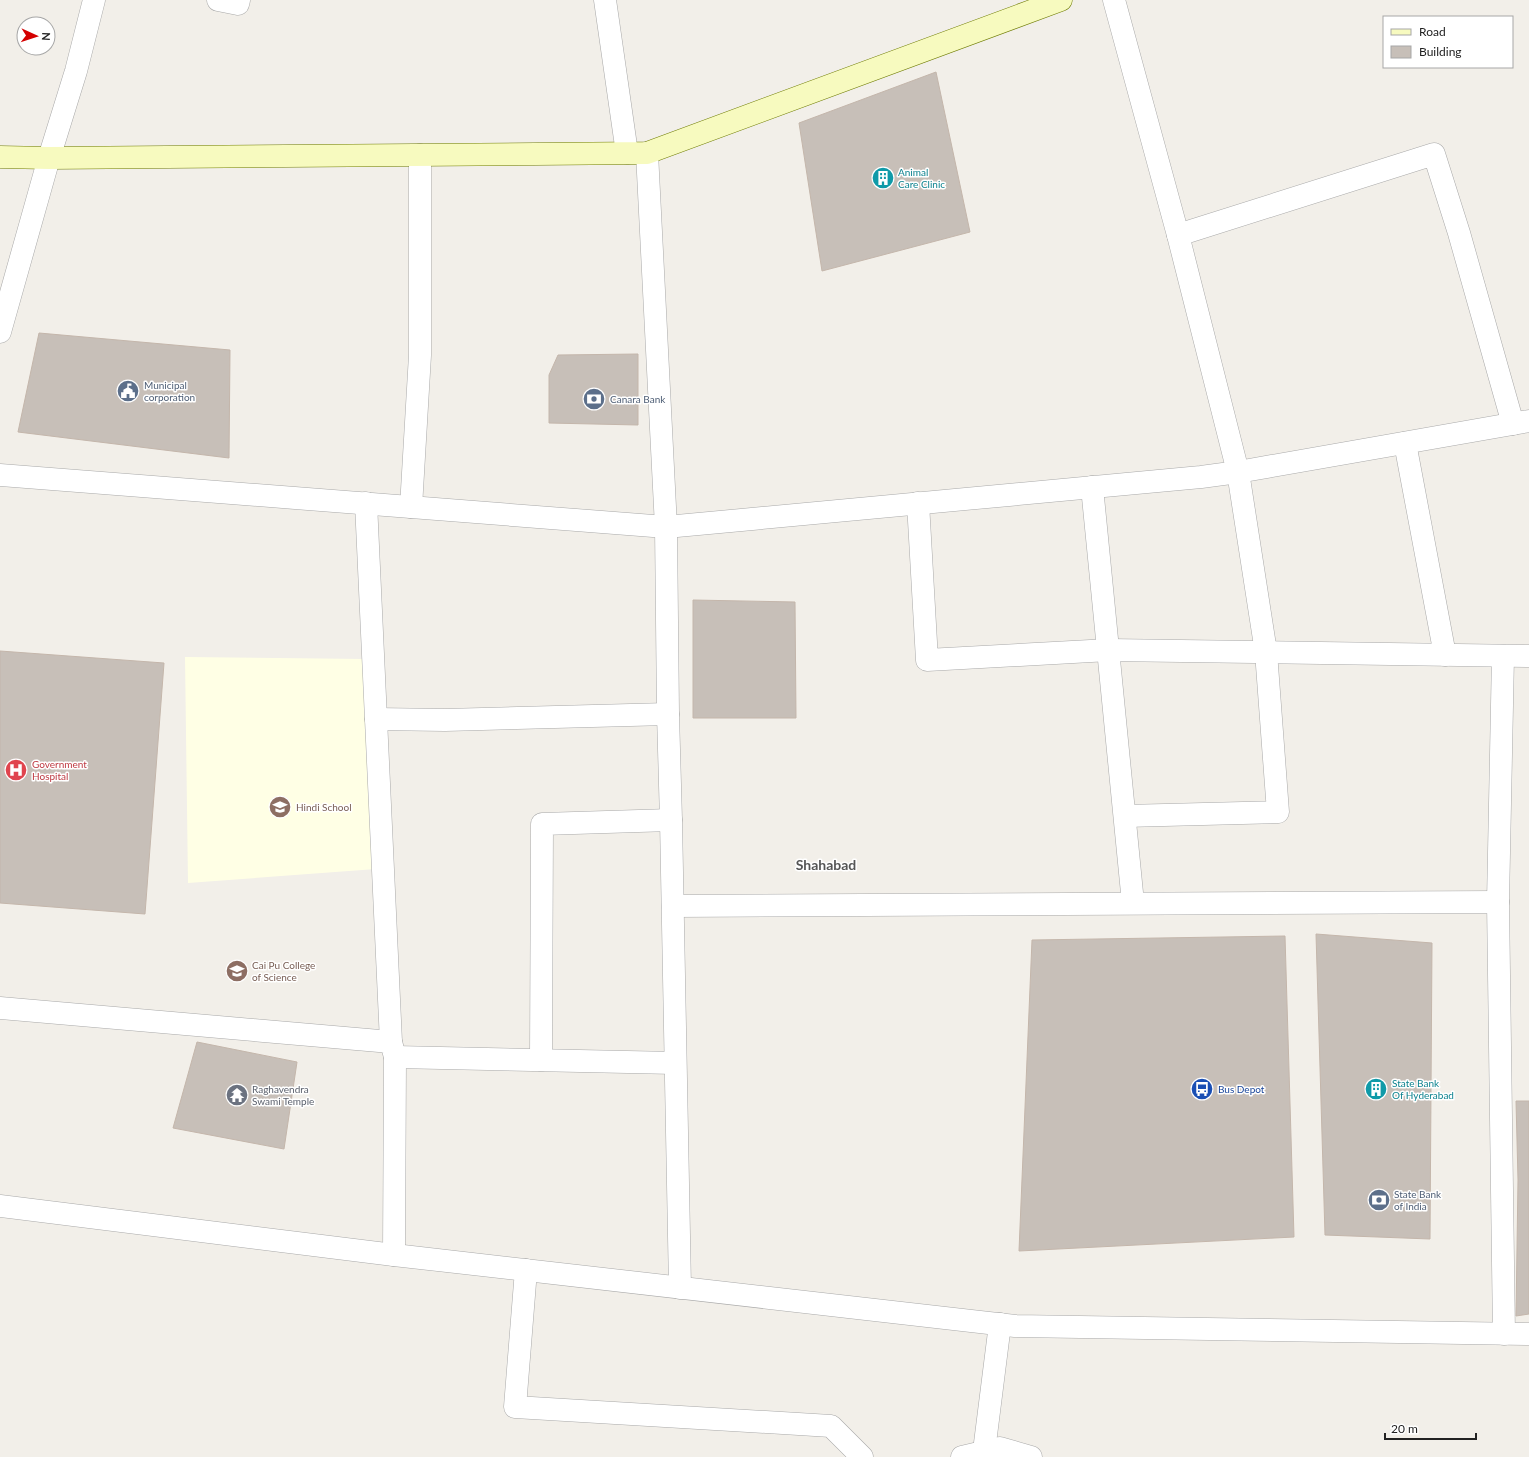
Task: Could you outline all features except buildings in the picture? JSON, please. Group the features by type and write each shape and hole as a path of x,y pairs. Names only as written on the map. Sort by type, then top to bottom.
{"main road":[{"path":"0,157 49,158 637,153 1061,0"}],"street":[{"path":"0,332 49,158 76,71 94,0"},
{"path":"218,0 238,4 239,0"},
{"path":"606,0 637,153 666,527 668,714 680,1288"},
{"path":"1114,0 1178,234 1238,472 1266,652 1278,812 1124,816"},
{"path":"0,475 666,527 1201,477 1238,472 1521,422 1434,154 1178,234"},
{"path":"411,506 420,355 420,155"},
{"path":"1405,443 1445,655"},
{"path":"1092,487 1124,816 1134,903"},
{"path":"366,503 393,1049 394,1255"},
{"path":"918,503 927,660 1109,650 1529,656"},
{"path":"1503,656 1498,902 1504,1334"},
{"path":"376,719 444,720 668,714"},
{"path":"541,1060 542,824 671,820"},
{"path":"673,906 1498,902"},
{"path":"0,1008 393,1049 541,1060 676,1063"},
{"path":"0,1206 394,1255 1015,1326 1529,1334"},
{"path":"526,1270 515,1407 831,1426 862,1457"},
{"path":"984,1451 1000,1324"},
{"path":"962,1457 1000,1448 1031,1457"}],"shaded area":[{"name":"Hindi School","path":"185,657 365,659 376,869 188,883"}],"place":[{"name":"Animal Care Clinic","path":"883,178"},
{"name":"Municipal corporation","path":"128,391"},
{"name":"Canara Bank","path":"594,399"},
{"name":"Government Hospital","path":"16,770"},
{"name":"Hindi School","path":"280,807"},
{"name":"Cai Pu College of Science","path":"237,971"},
{"name":"Bus Depot","path":"1202,1089"},
{"name":"State Bank Of Hyderabad","path":"1376,1089"},
{"name":"Raghavendra Swami Temple","path":"237,1095"},
{"name":"State Bank of India","path":"1379,1200"}],"district":[{"name":"Shahabad","path":"826,864"}]}
